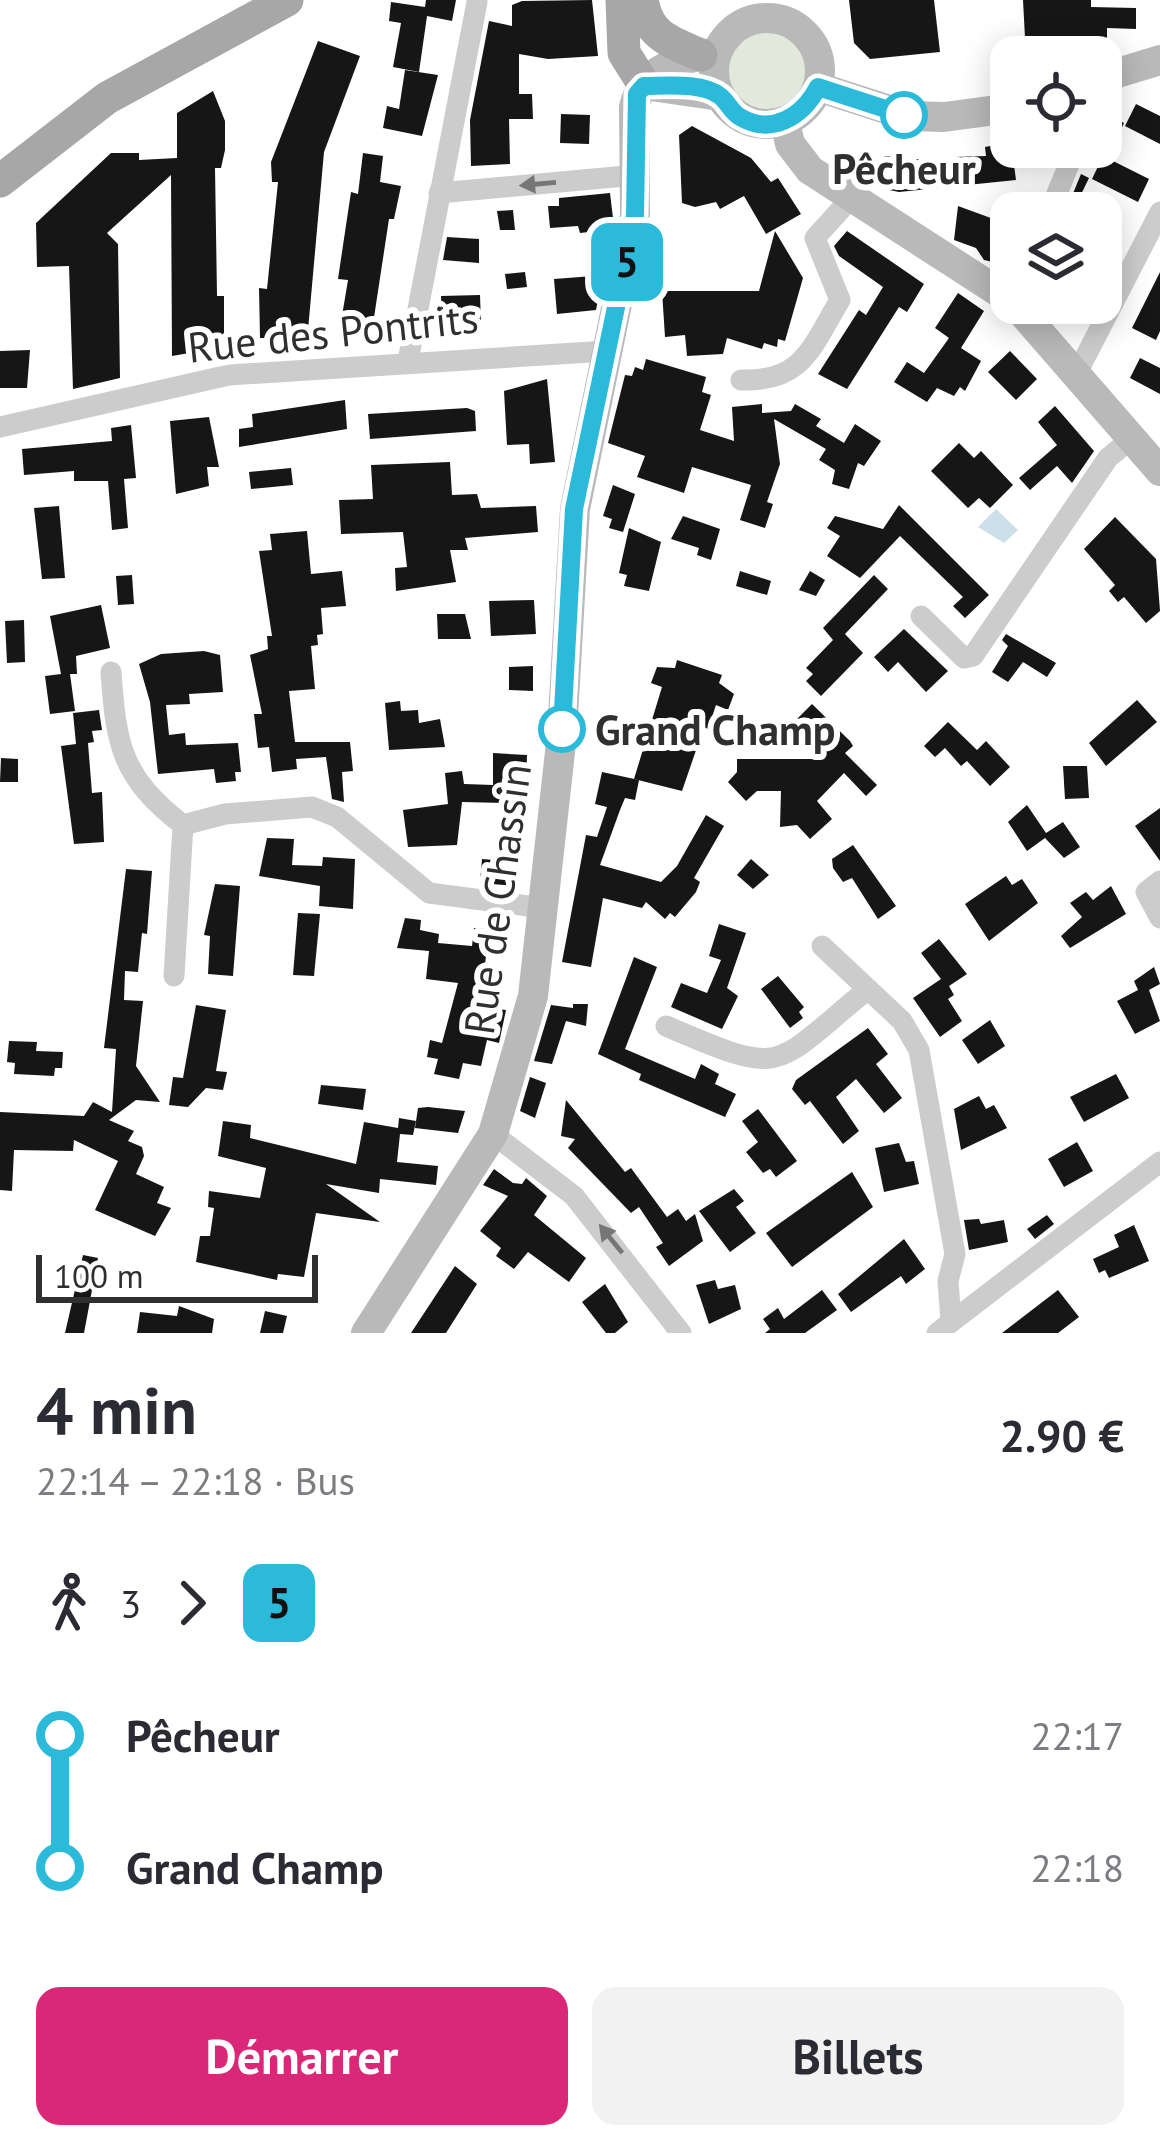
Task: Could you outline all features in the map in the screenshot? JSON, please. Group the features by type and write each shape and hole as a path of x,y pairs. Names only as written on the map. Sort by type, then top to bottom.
{"main road":[{"path":"0,181 107,98 287,0"},
{"path":"622,0 624,53 644,86"},
{"path":"642,0 649,27 665,42 709,53"},
{"path":"644,86 666,64 709,53 754,10 778,19 791,12 814,44 818,87 799,114 784,122 741,118 720,96 709,53"},
{"path":"1122,74 1160,60"},
{"path":"644,86 720,96"},
{"name":"Rue de Chassin","path":"366,1333 494,1134 533,996 568,647 574,509 630,247 637,175 634,107 644,86"},
{"path":"818,87 908,116 944,118 990,111"},
{"path":"784,122 799,158 990,288"},
{"path":"1033,324 1160,471"}],"street":[{"path":"408,362 478,2"},
{"path":"439,193 637,175"},
{"path":"741,380 770,381 794,370 840,300 815,238 852,197"},
{"path":"1078,371 1160,212"},
{"name":"Rue des Pontrits","path":"0,427 229,374 607,351"},
{"path":"921,616 964,658 974,656 1108,458 1132,438"},
{"path":"111,672 116,738 132,777 183,825"},
{"path":"183,825 225,814 312,807 337,818 428,893 544,908"},
{"path":"174,976 183,825"},
{"path":"1160,881 1146,892 1160,918"},
{"path":"822,946 902,1021 919,1050 955,1254 944,1327"},
{"path":"666,1027 747,1061 782,1060 868,989"},
{"path":"494,1134 574,1196 681,1333"},
{"path":"944,1327 1160,1162"}],"shaded area":[{"path":"766,32 795,44 807,73 795,102 766,114 737,102 725,73 737,44"},
{"path":"996,509 1018,530 1004,543 978,527"}],"building":[{"path":"426,0 456,0 452,21 427,16 419,72 393,67 401,23 389,21 391,2 425,7"},
{"path":"592,0 598,56 548,59 519,54 519,94 532,94 533,119 509,119 510,164 471,166 470,120 489,21 512,26 512,5 522,1"},
{"path":"849,0 934,0 940,52 870,59 854,43"},
{"path":"1023,0 1091,0 1091,7 1136,8 1136,29 1107,28 1107,36 1025,36"},
{"path":"318,41 360,56 324,152 308,330 305,338 260,338 259,288 267,289 278,182 272,182 271,162"},
{"path":"405,70 438,75 422,136 383,128 387,106 399,109"},
{"path":"213,91 225,121 225,150 221,168 215,168 217,296 224,296 224,347 172,356 171,175 107,233 118,244 120,378 73,389 69,266 37,267 36,223 111,153 139,153 139,160 177,158 177,113"},
{"path":"1136,104 1160,116 1160,144 1125,126"},
{"path":"561,114 590,115 589,144 560,143"},
{"path":"692,126 751,158 771,182 778,178 801,214 766,234 744,196 720,209 716,202 695,207 682,203 679,135"},
{"path":"990,146 990,168 1014,168 1016,180 899,192 880,188 874,180 878,160 886,156 954,163 954,157 986,156 985,147"},
{"path":"363,153 383,156 380,182 401,186 394,219 389,219 373,324 342,316 348,280 338,279 351,192 358,194"},
{"path":"1122,166 1149,179 1138,202 1092,179 1097,168"},
{"path":"1081,174 1089,178 1082,192 1074,192"},
{"path":"610,193 613,218 603,224 606,260 596,310 557,314 554,279 593,276 589,232 580,233 578,226 550,228 548,206 559,206 559,198"},
{"path":"958,206 990,218 990,261 976,248 954,240"},
{"path":"513,210 515,230 500,230 497,211"},
{"path":"775,231 803,278 785,341 778,339 777,347 764,343 762,349 727,338 723,354 687,356 685,335 665,337 662,291 759,291"},
{"path":"847,231 924,284 907,312 899,307 847,389 818,374 859,310 866,315 883,287 839,256 834,246"},
{"path":"447,237 479,239 479,263 443,260"},
{"path":"525,272 527,287 507,289 505,274"},
{"path":"1160,272 1160,331 1156,340 1132,328"},
{"path":"958,293 984,311 961,348 981,361 965,391 960,387 954,396 937,388 927,402 894,382 907,362 924,373 949,338 935,328"},
{"path":"480,295 481,324 442,325 441,296"},
{"path":"30,350 27,388 0,388 0,351"},
{"path":"1010,351 1037,379 1016,400 988,372"},
{"path":"1140,358 1160,368 1160,394 1130,378"},
{"path":"646,359 706,377 702,392 711,395 700,430 734,441 732,407 762,404 762,413 791,411 795,404 821,419 816,426 844,443 855,424 881,441 864,466 858,463 849,489 832,484 835,470 819,460 826,449 774,419 780,464 767,502 773,504 765,528 740,520 751,485 692,467 684,493 637,477 645,456 608,443 625,375 632,376 635,367 643,370"},
{"path":"547,379 555,462 530,464 529,444 507,445 504,391"},
{"path":"345,400 347,429 239,447 239,429 253,427 252,414"},
{"path":"1055,406 1094,451 1072,483 1057,466 1030,490 1019,478 1057,445 1038,422"},
{"path":"475,411 476,431 370,439 368,414"},
{"path":"209,417 219,467 207,467 209,486 176,494 170,421"},
{"path":"131,425 136,478 124,479 128,528 112,530 108,481 74,481 74,471 24,475 22,449 112,441 111,428"},
{"path":"959,443 974,458 981,451 1013,485 990,508 979,498 968,508 931,471"},
{"path":"450,462 452,495 477,494 481,508 536,506 538,532 465,538 468,550 450,550 456,582 396,591 395,568 407,567 403,532 341,534 339,500 373,499 371,465"},
{"path":"291,468 293,485 251,489 249,472"},
{"path":"613,485 635,494 623,532 609,528 612,519 603,516"},
{"path":"899,505 989,595 965,618 953,606 963,597 900,536 860,578 827,556 840,536 827,528 835,516 883,529"},
{"path":"59,506 65,578 42,579 34,508"},
{"path":"683,516 720,529 711,560 697,555 699,548 671,539"},
{"path":"1115,517 1156,559 1160,611 1146,623 1124,597 1118,602 1109,591 1115,585 1084,549"},
{"path":"629,528 661,542 649,591 624,586 627,575 619,573"},
{"path":"307,531 311,574 342,571 346,606 321,608 323,634 317,635 318,645 311,646 315,689 289,691 295,742 350,742 353,771 342,772 344,802 332,799 326,757 296,759 297,769 272,772 269,747 258,748 254,714 262,714 250,655 268,649 267,636 272,636 259,551 272,550 270,534"},
{"path":"740,571 771,581 767,595 736,586"},
{"path":"810,571 825,580 816,596 799,590"},
{"path":"132,575 134,604 118,605 116,576"},
{"path":"874,575 888,589 845,634 863,653 821,696 806,681 813,674 806,668 833,640 823,628"},
{"path":"534,600 536,634 491,636 489,601"},
{"path":"101,605 110,648 76,656 77,674 70,674 75,711 50,714 45,676 61,674 50,616"},
{"path":"437,614 465,614 471,639 438,639"},
{"path":"24,620 25,662 7,663 5,621"},
{"path":"904,629 948,671 926,692 898,662 888,672 874,657"},
{"path":"1006,634 1056,663 1047,677 1023,662 1008,682 992,672 1008,646 1002,640"},
{"path":"204,651 220,655 223,692 189,694 190,704 166,705 169,735 185,733 186,745 238,743 241,772 235,772 236,781 216,783 214,769 158,774 150,702 139,664 161,654"},
{"path":"677,660 722,675 719,683 734,694 728,710 716,705 708,729 704,727 682,791 634,779 662,687 651,683 657,667 675,668"},
{"path":"533,666 533,691 509,690 509,667"},
{"path":"1137,700 1157,722 1106,766 1089,743"},
{"path":"400,701 401,711 418,710 419,723 440,719 445,747 389,750 385,703"},
{"path":"812,704 850,741 853,746 845,753 877,785 866,796 844,773 817,801 832,819 810,839 797,825 780,827 781,791 757,791 746,801 728,782 737,772 737,759 819,759 787,729"},
{"path":"99,710 102,730 92,731 94,742 88,743 92,793 102,792 104,842 74,844 61,746 76,744 73,713"},
{"path":"948,722 977,750 986,741 1010,767 990,786 967,761 961,766 945,748 935,757 924,746"},
{"path":"493,753 527,755 526,796 505,796 505,803 462,802 457,845 408,847 403,810 448,804 445,773 462,771 464,784 493,785"},
{"path":"1,758 18,759 18,782 0,782"},
{"path":"1063,766 1087,766 1089,798 1065,799"},
{"path":"602,772 639,780 635,800 625,798 600,865 661,882 677,866 706,815 724,826 694,878 700,882 696,892 675,917 670,913 665,919 646,902 642,908 603,898 591,967 562,962 586,835 597,837 607,807 595,804"},
{"path":"1027,805 1046,833 1063,822 1080,847 1064,858 1045,838 1027,851 1008,822"},
{"path":"1160,808 1160,861 1135,826"},
{"path":"267,838 294,839 292,865 322,866 323,857 355,859 353,909 319,906 320,886 259,876"},
{"path":"853,845 896,906 878,919 852,878 843,882 833,868 832,859"},
{"path":"482,859 520,862 517,886 480,883"},
{"path":"751,859 769,875 753,889 737,875"},
{"path":"126,869 152,871 147,934 142,933 138,972 125,971 124,1000 143,1001 136,1066 160,1102 136,1100 109,1120 134,1131 128,1141 142,1147 144,1156 136,1174 164,1187 157,1203 171,1208 155,1236 95,1210 118,1161 74,1140 73,1151 14,1150 12,1191 0,1190 0,1112 84,1116 93,1102 112,1112 116,1049 104,1048"},
{"path":"1006,876 1012,885 1022,879 1038,903 989,941 965,904"},
{"path":"215,884 240,886 233,976 208,974 210,936 204,935"},
{"path":"1111,886 1126,914 1070,948 1061,936 1082,917 1070,903 1086,892 1093,900"},
{"path":"298,913 320,914 314,976 293,975"},
{"path":"405,918 421,920 420,930 439,934 438,943 472,946 474,928 512,930 509,954 486,956 480,1007 506,1010 499,1043 487,1040 481,1066 463,1063 459,1079 434,1074 438,1059 427,1057 430,1040 442,1043 458,983 426,979 429,951 397,948"},
{"path":"719,924 746,933 727,988 738,996 722,1029 671,1007 681,983 707,993 721,960 709,956"},
{"path":"939,939 967,974 949,986 954,995 948,999 962,1021 940,1037 913,998 941,979 921,953"},
{"path":"634,957 657,967 625,1049 695,1079 701,1064 719,1074 715,1084 736,1094 725,1117 639,1080 641,1074 598,1054"},
{"path":"1154,967 1160,984 1149,990 1160,1021 1135,1034 1117,1001 1138,990 1134,981"},
{"path":"778,976 804,1007 799,1012 803,1018 790,1028 761,989"},
{"path":"573,1004 588,1004 586,1026 566,1021 552,1064 534,1061 551,1005 573,1008"},
{"path":"196,1005 226,1010 216,1071 227,1072 223,1090 206,1088 188,1107 169,1105 173,1077 183,1078"},
{"path":"990,1020 1005,1046 978,1064 962,1040"},
{"path":"868,1028 888,1054 876,1064 902,1098 884,1113 856,1079 836,1097 859,1131 843,1144 810,1101 805,1105 792,1089 796,1080"},
{"path":"9,1041 37,1042 36,1051 63,1052 62,1068 55,1068 54,1076 14,1074 15,1063 7,1062"},
{"path":"1116,1074 1129,1098 1084,1122 1070,1097"},
{"path":"530,1077 546,1083 535,1118 520,1111"},
{"path":"321,1085 366,1089 363,1110 318,1104"},
{"path":"979,1096 986,1109 994,1105 1007,1128 961,1150 954,1109"},
{"path":"566,1100 625,1172 631,1168 667,1217 678,1209 686,1221 695,1214 703,1241 669,1266 656,1247 663,1243 639,1207 631,1213 568,1148 575,1139 561,1136"},
{"path":"418,1108 465,1111 458,1133 415,1128"},
{"path":"758,1109 797,1161 776,1177 770,1169 763,1173 746,1152 758,1142 742,1121"},
{"path":"399,1118 416,1121 413,1135 400,1134 397,1162 438,1166 436,1185 380,1179 379,1193 326,1184 380,1222 316,1213 304,1277 278,1274 277,1280 196,1262 200,1236 210,1236 214,1208 208,1207 209,1191 260,1198 266,1168 218,1156 223,1121 251,1125 250,1138 356,1164 364,1122 398,1128"},
{"path":"1077,1142 1093,1171 1064,1187 1048,1159"},
{"path":"899,1143 906,1162 914,1161 919,1184 884,1192 875,1148"},
{"path":"494,1169 513,1183 522,1184 526,1178 547,1196 534,1215 586,1258 569,1282 528,1252 514,1269 496,1256 501,1248 480,1231 508,1196 483,1185"},
{"path":"852,1172 873,1207 792,1267 766,1233"},
{"path":"734,1189 744,1201 736,1207 756,1233 730,1252 699,1211"},
{"path":"1047,1215 1054,1224 1035,1239 1027,1229"},
{"path":"979,1219 981,1224 1004,1220 1008,1242 969,1250 964,1220"},
{"path":"1134,1225 1149,1261 1109,1278 1105,1270 1099,1273 1093,1259 1119,1247 1114,1235"},
{"path":"904,1239 925,1269 906,1284 901,1276 851,1312 838,1294"},
{"path":"83,1255 98,1258 84,1333 65,1333"},
{"path":"455,1266 477,1284 446,1333 411,1333"},
{"path":"715,1280 718,1289 735,1285 741,1309 709,1324 696,1285"},
{"path":"605,1284 628,1322 615,1333 606,1333 582,1302"},
{"path":"822,1290 837,1310 805,1333 765,1333 770,1329 763,1319 778,1308 784,1319"},
{"path":"1058,1290 1079,1317 1058,1333 1002,1333"},
{"path":"179,1306 214,1319 212,1333 137,1333 140,1312 177,1316"},
{"path":"265,1311 287,1316 283,1333 260,1333"}],"bus line":[{"name":"5","path":"562,729 574,509 635,216 637,94 644,86 702,90 720,96 741,118 770,124 799,114 818,87 904,115"}],"place":[{"name":"Pêcheur","path":"904,115"},
{"name":"Grand Champ","path":"562,729"}]}
